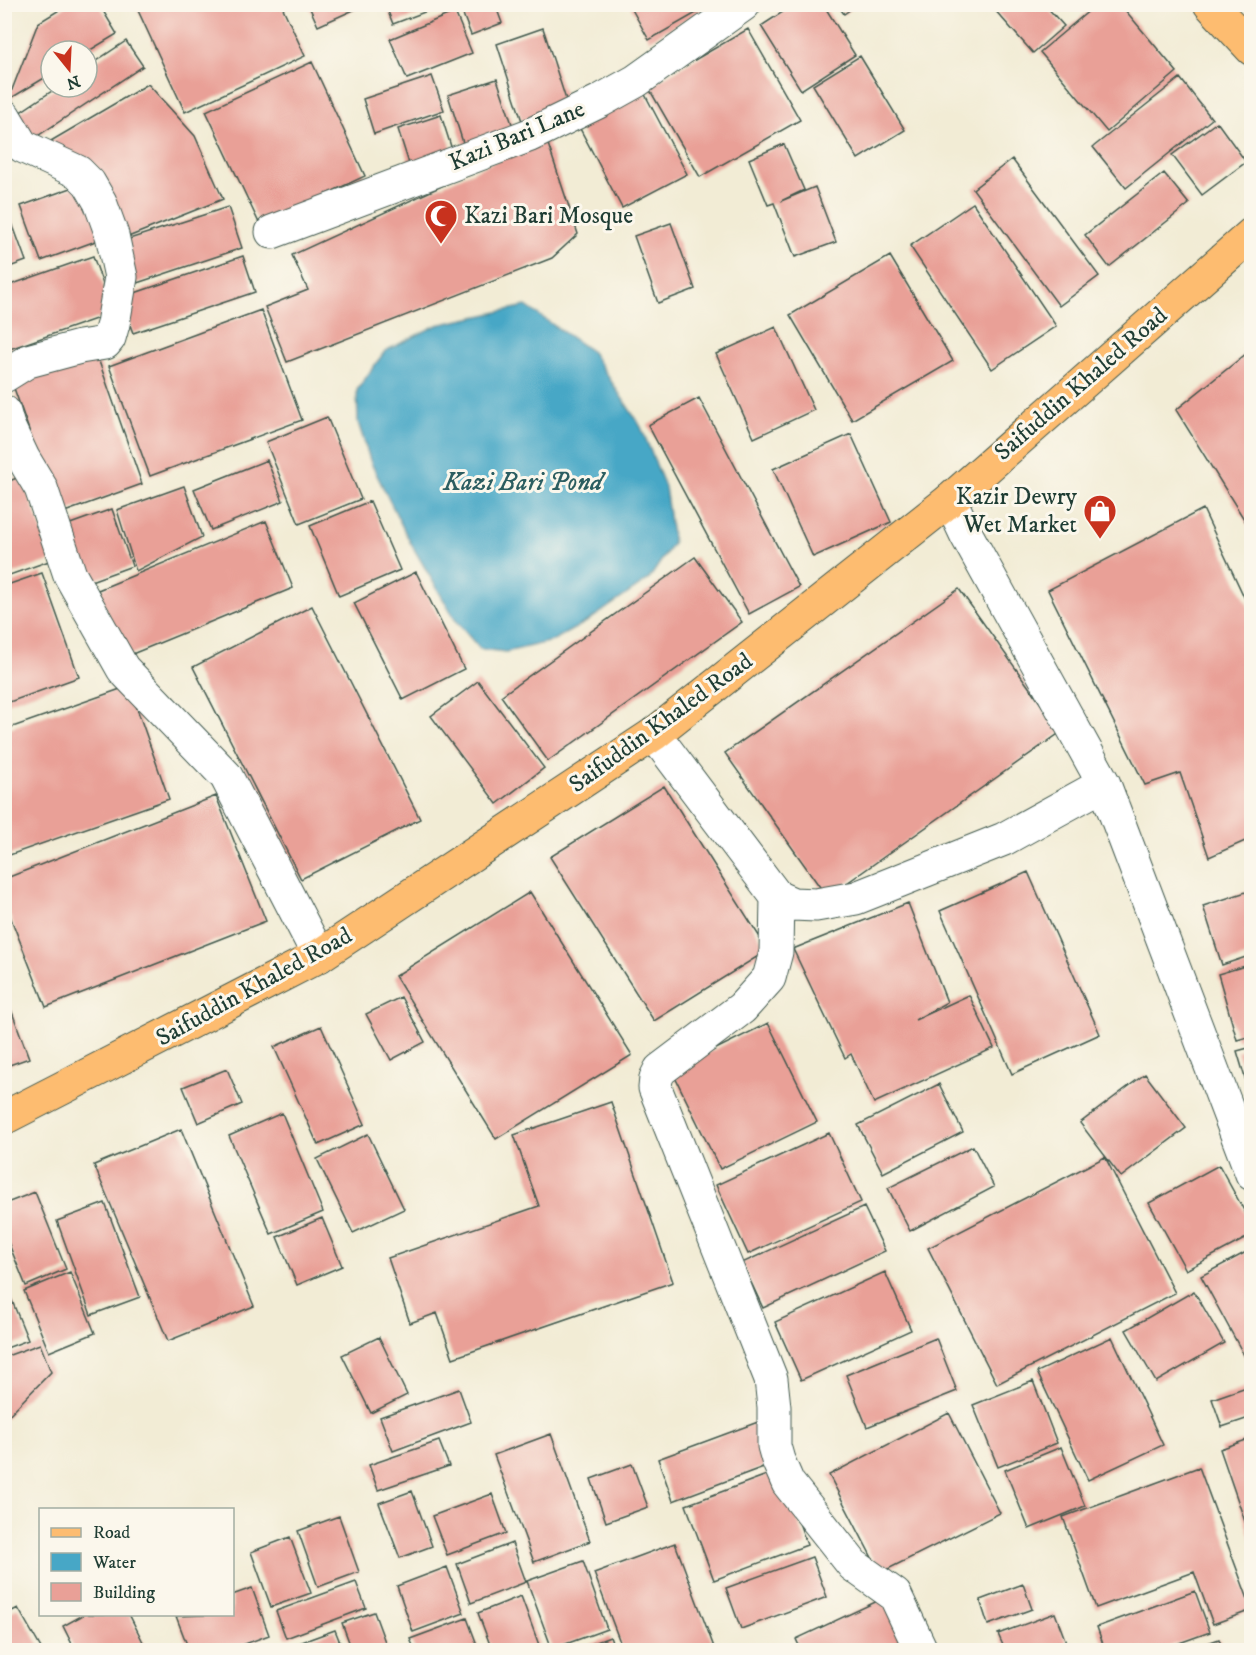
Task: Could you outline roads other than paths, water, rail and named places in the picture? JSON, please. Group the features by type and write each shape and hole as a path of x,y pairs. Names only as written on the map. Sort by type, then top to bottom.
{"main road":[{"path":"1210,4 1251,49"},
{"name":"Saifuddin Khaled Road","path":"4,1118 319,956 654,734 950,500 1251,234"}],"street":[{"name":"Kazi Bari Lane","path":"272,232 530,135 636,81 744,4"},
{"path":"4,117 22,146 78,172 89,183 100,202 112,236 121,277 113,324 105,343 28,361 4,376"},
{"path":"4,412 22,458 41,488 70,574 123,669 226,776 319,956"},
{"path":"950,500 966,534 1104,784 1251,1174"},
{"path":"654,734 777,897 793,904 816,905 856,898 1004,839 1104,784"},
{"path":"777,897 776,952 769,978 742,1008 660,1070 655,1088 771,1379 774,1446 788,1483 853,1565 895,1595 921,1650"}],"water":[{"name":"Kazi Bari Pond","path":"526,306 592,352 641,427 665,487 673,543 649,579 588,621 552,641 506,652 480,649 456,621 411,544 371,463 358,422 357,390 385,351 437,325"}],"place":[{"name":"Kazi Bari Mosque","path":"441,245"},
{"name":"Kazir Dewry Wet Market","path":"1100,540"}]}
